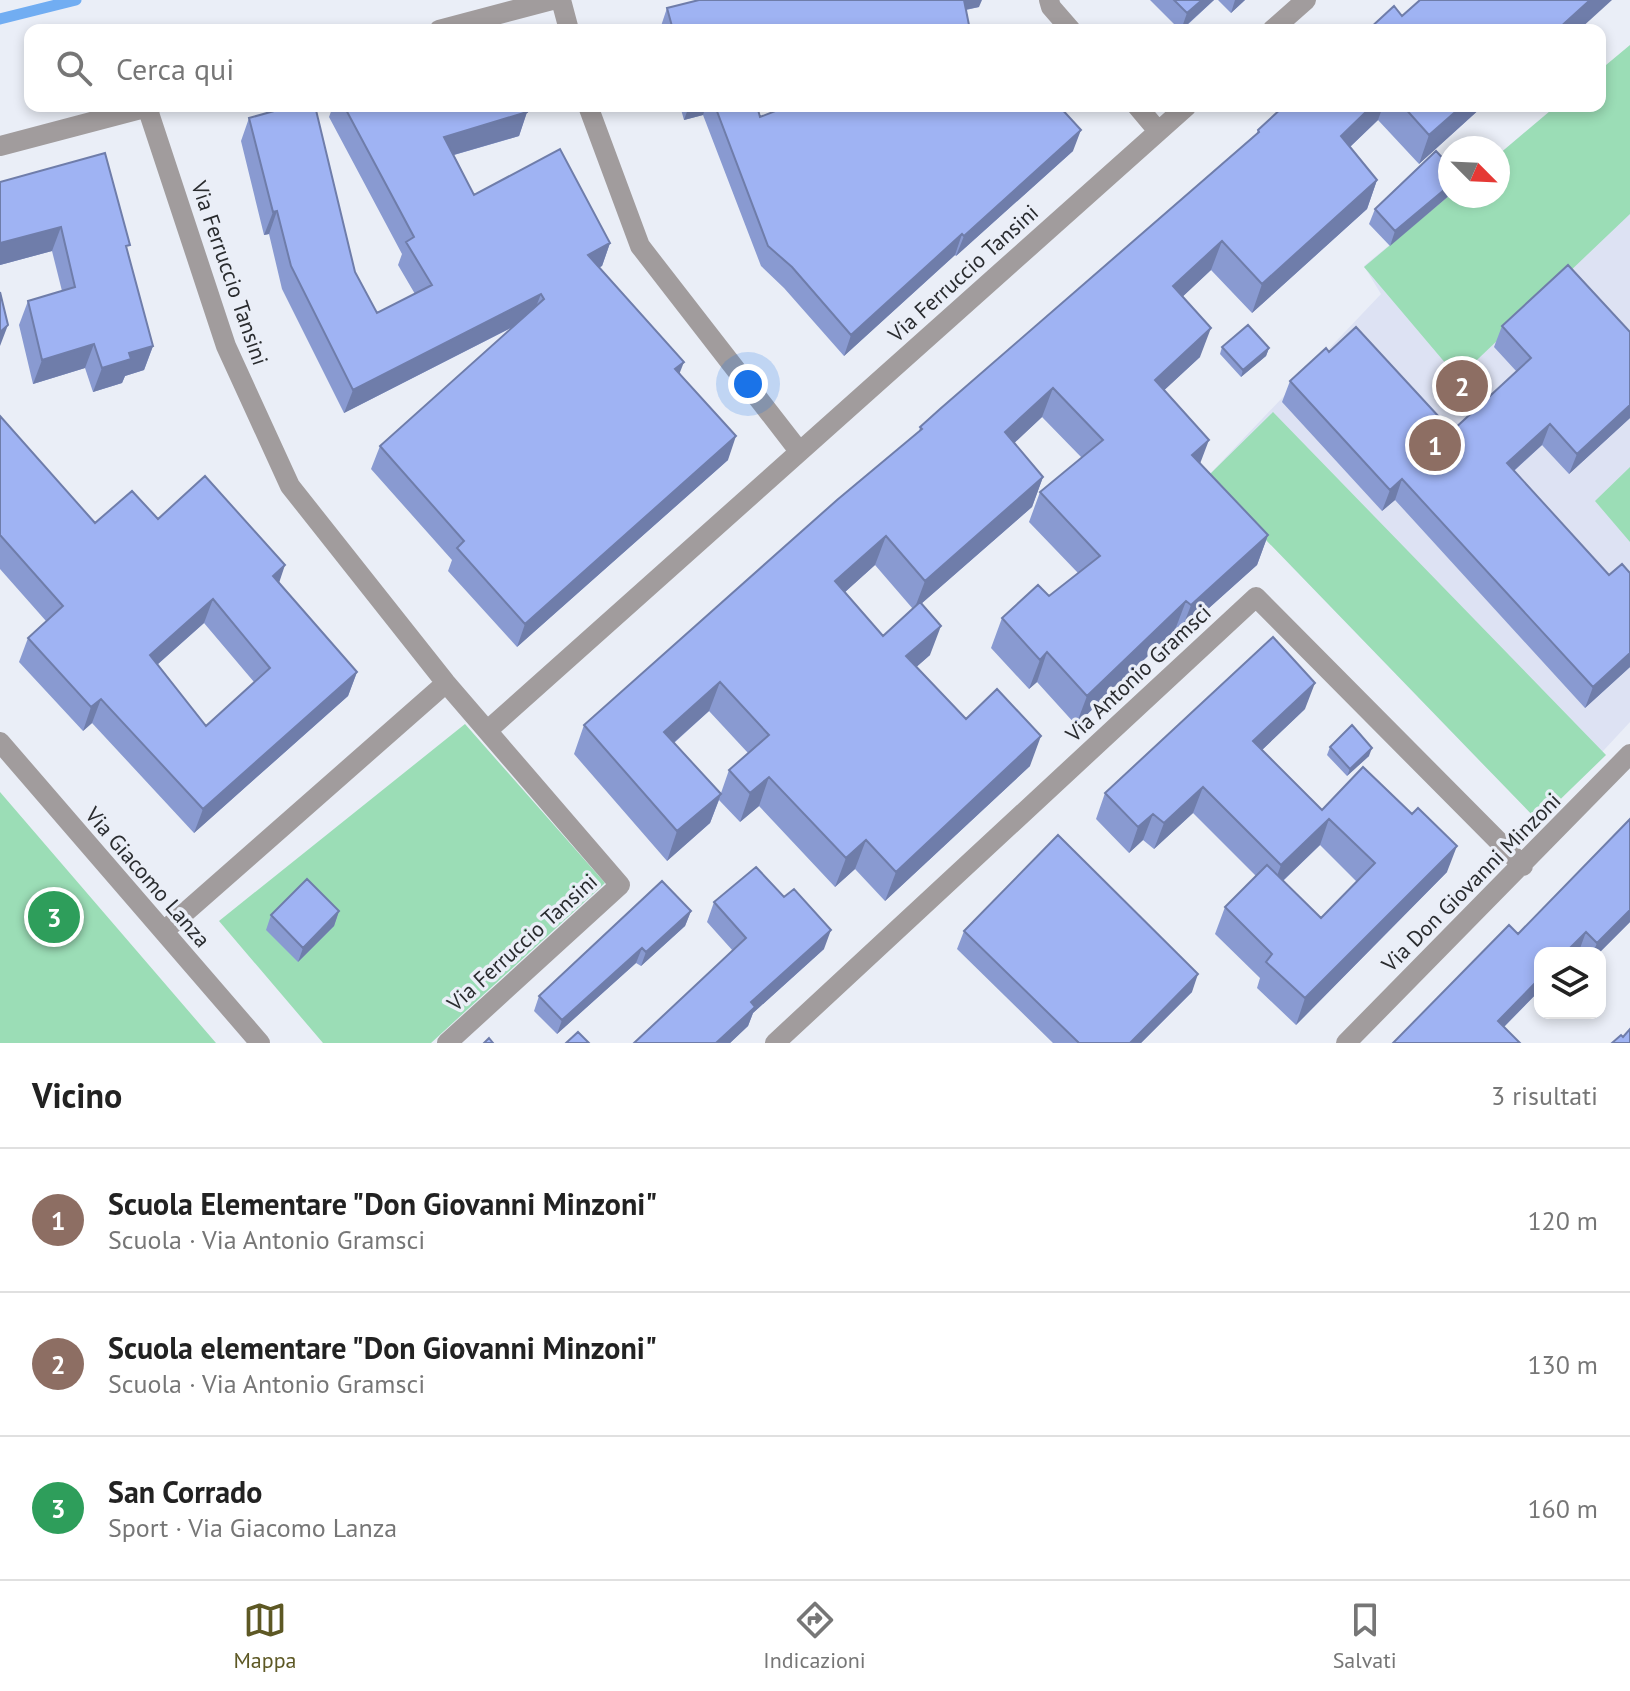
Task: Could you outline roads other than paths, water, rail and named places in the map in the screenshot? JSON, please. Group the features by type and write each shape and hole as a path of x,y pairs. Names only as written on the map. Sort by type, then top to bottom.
{"street":[{"path":"462,24 552,0"},
{"path":"561,0 567,24"},
{"path":"1049,0 1066,24"},
{"path":"1279,24 1306,0"},
{"path":"0,146 131,112"},
{"name":"Via Ferruccio Tansini","path":"152,112 226,346 290,486 446,683 620,885 447,1043"},
{"path":"590,112 640,246 799,451"},
{"path":"1142,112 1158,131"},
{"name":"Via Ferruccio Tansini","path":"488,730 1180,112"},
{"name":"Via Antonio Gramsci","path":"775,1043 1256,597 1523,866"},
{"path":"164,931 446,683"},
{"name":"Via Giacomo Lanza","path":"0,742 260,1043"},
{"name":"Via Don Giovanni Minzoni","path":"1346,1043 1630,754"}],"waterway":[{"path":"0,19 76,0"}],"place":[{"name":"Scuola elementare \"Don Giovanni Minzoni\"","path":"1462,386"},
{"name":"Scuola Elementare \"Don Giovanni Minzoni\"","path":"1435,445"},
{"name":"San Corrado","path":"54,917"}]}
